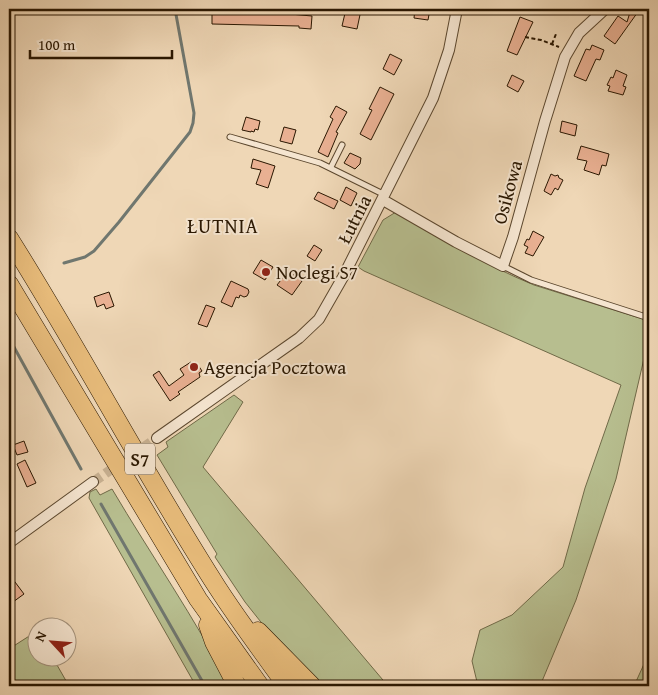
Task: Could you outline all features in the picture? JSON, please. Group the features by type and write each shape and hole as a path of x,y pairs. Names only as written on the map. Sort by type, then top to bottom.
{"highway":[{"name":"S7","path":"9,238 66,329 148,473 218,588 287,686"},
{"name":"S7","path":"9,284 198,599 260,686"},
{"path":"218,588 312,686"},
{"path":"198,599 214,642 237,686"}],"street":[{"name":"Łutnia","path":"157,438 299,338 319,319 343,277 433,98 449,50 457,9"},
{"name":"Osikowa","path":"503,266 513,237 544,121 568,51 579,33 605,9"},
{"path":"384,197 456,242 503,266"},
{"path":"9,542 93,482"}],"lane":[{"name":"Łutnia","path":"230,137 331,167 384,197"},
{"path":"331,167 342,145"},
{"path":"503,266 531,280 649,318"}],"path":[{"path":"552,44 556,34"},
{"path":"525,37 552,44 568,51"}],"green space":[{"path":"396,212 463,251 534,285 649,321 649,337 616,479 576,600 540,686 478,686 472,661 480,630 512,615 563,567 585,488 621,385 358,267 383,220"},
{"path":"234,395 243,402 203,467 388,686 318,686 272,636 245,602 215,557 217,554 157,455 168,447 166,442"},
{"path":"96,489 100,495 112,489 188,611 230,686 196,686 89,498 90,492"},
{"path":"28,637 28,668 59,668 69,686 9,686 9,649"},
{"path":"649,653 649,686 634,686"}],"building":[{"path":"212,9 291,9 290,14 312,16 311,29 299,28 299,26 212,24"},
{"path":"346,9 361,10 357,29 342,26"},
{"path":"415,9 430,9 428,20 414,18"},
{"path":"631,9 640,9 615,44 604,36 618,16 627,22"},
{"path":"520,17 533,22 517,55 507,51"},
{"path":"592,45 604,50 600,60 596,59 586,81 574,76 586,49 590,50"},
{"path":"390,54 402,60 394,75 383,69"},
{"path":"616,70 627,75 623,86 626,87 623,95 608,91 610,86 607,85 611,77 613,78"},
{"path":"512,75 524,81 518,92 507,86"},
{"path":"380,87 394,94 371,140 360,134 372,110 369,109"},
{"path":"336,106 347,112 336,132 338,133 328,157 318,152 333,119 330,117"},
{"path":"246,117 260,121 258,130 255,129 254,132 251,132 242,130"},
{"path":"562,121 577,125 575,136 560,132"},
{"path":"284,127 296,130 292,144 280,141"},
{"path":"581,146 609,154 606,166 602,165 599,175 584,170 587,161 577,159"},
{"path":"350,153 361,158 360,164 355,169 344,163"},
{"path":"253,159 275,166 268,188 256,184 261,170 251,168"},
{"path":"551,174 558,175 563,180 558,190 555,188 551,195 544,191"},
{"path":"346,187 357,193 351,206 340,200"},
{"path":"318,192 338,201 334,209 314,199"},
{"path":"533,231 544,237 533,256 525,253 528,247 524,245 527,239 529,240"},
{"path":"314,245 322,250 315,261 307,256"},
{"path":"261,260 273,267 265,280 253,273"},
{"path":"288,271 302,281 292,295 277,285"},
{"path":"231,281 248,289 249,292 247,296 240,295 239,298 236,297 232,307 221,302"},
{"path":"109,292 114,306 106,309 104,304 97,307 94,297"},
{"path":"206,305 215,308 207,327 198,324"},
{"path":"191,362 192,365 196,362 202,371 199,373 200,377 178,392 180,394 170,401 153,375 159,371 169,386 184,375 180,369"},
{"path":"24,441 28,452 17,455 13,445"},
{"path":"25,460 36,483 27,487 17,464"},
{"path":"9,574 24,594 13,602 9,595"}],"waterway":[{"path":"64,263 85,257 94,251 190,132 194,113 175,9"},
{"path":"9,338 81,469"},
{"path":"101,504 205,686"}],"tunnel":[{"path":"93,482 157,438"}],"place":[{"name":"Noclegi S7","path":"266,272"},
{"name":"Agencja Pocztowa","path":"194,367"}],"district":[{"name":"ŁUTNIA","path":"223,225"}]}
